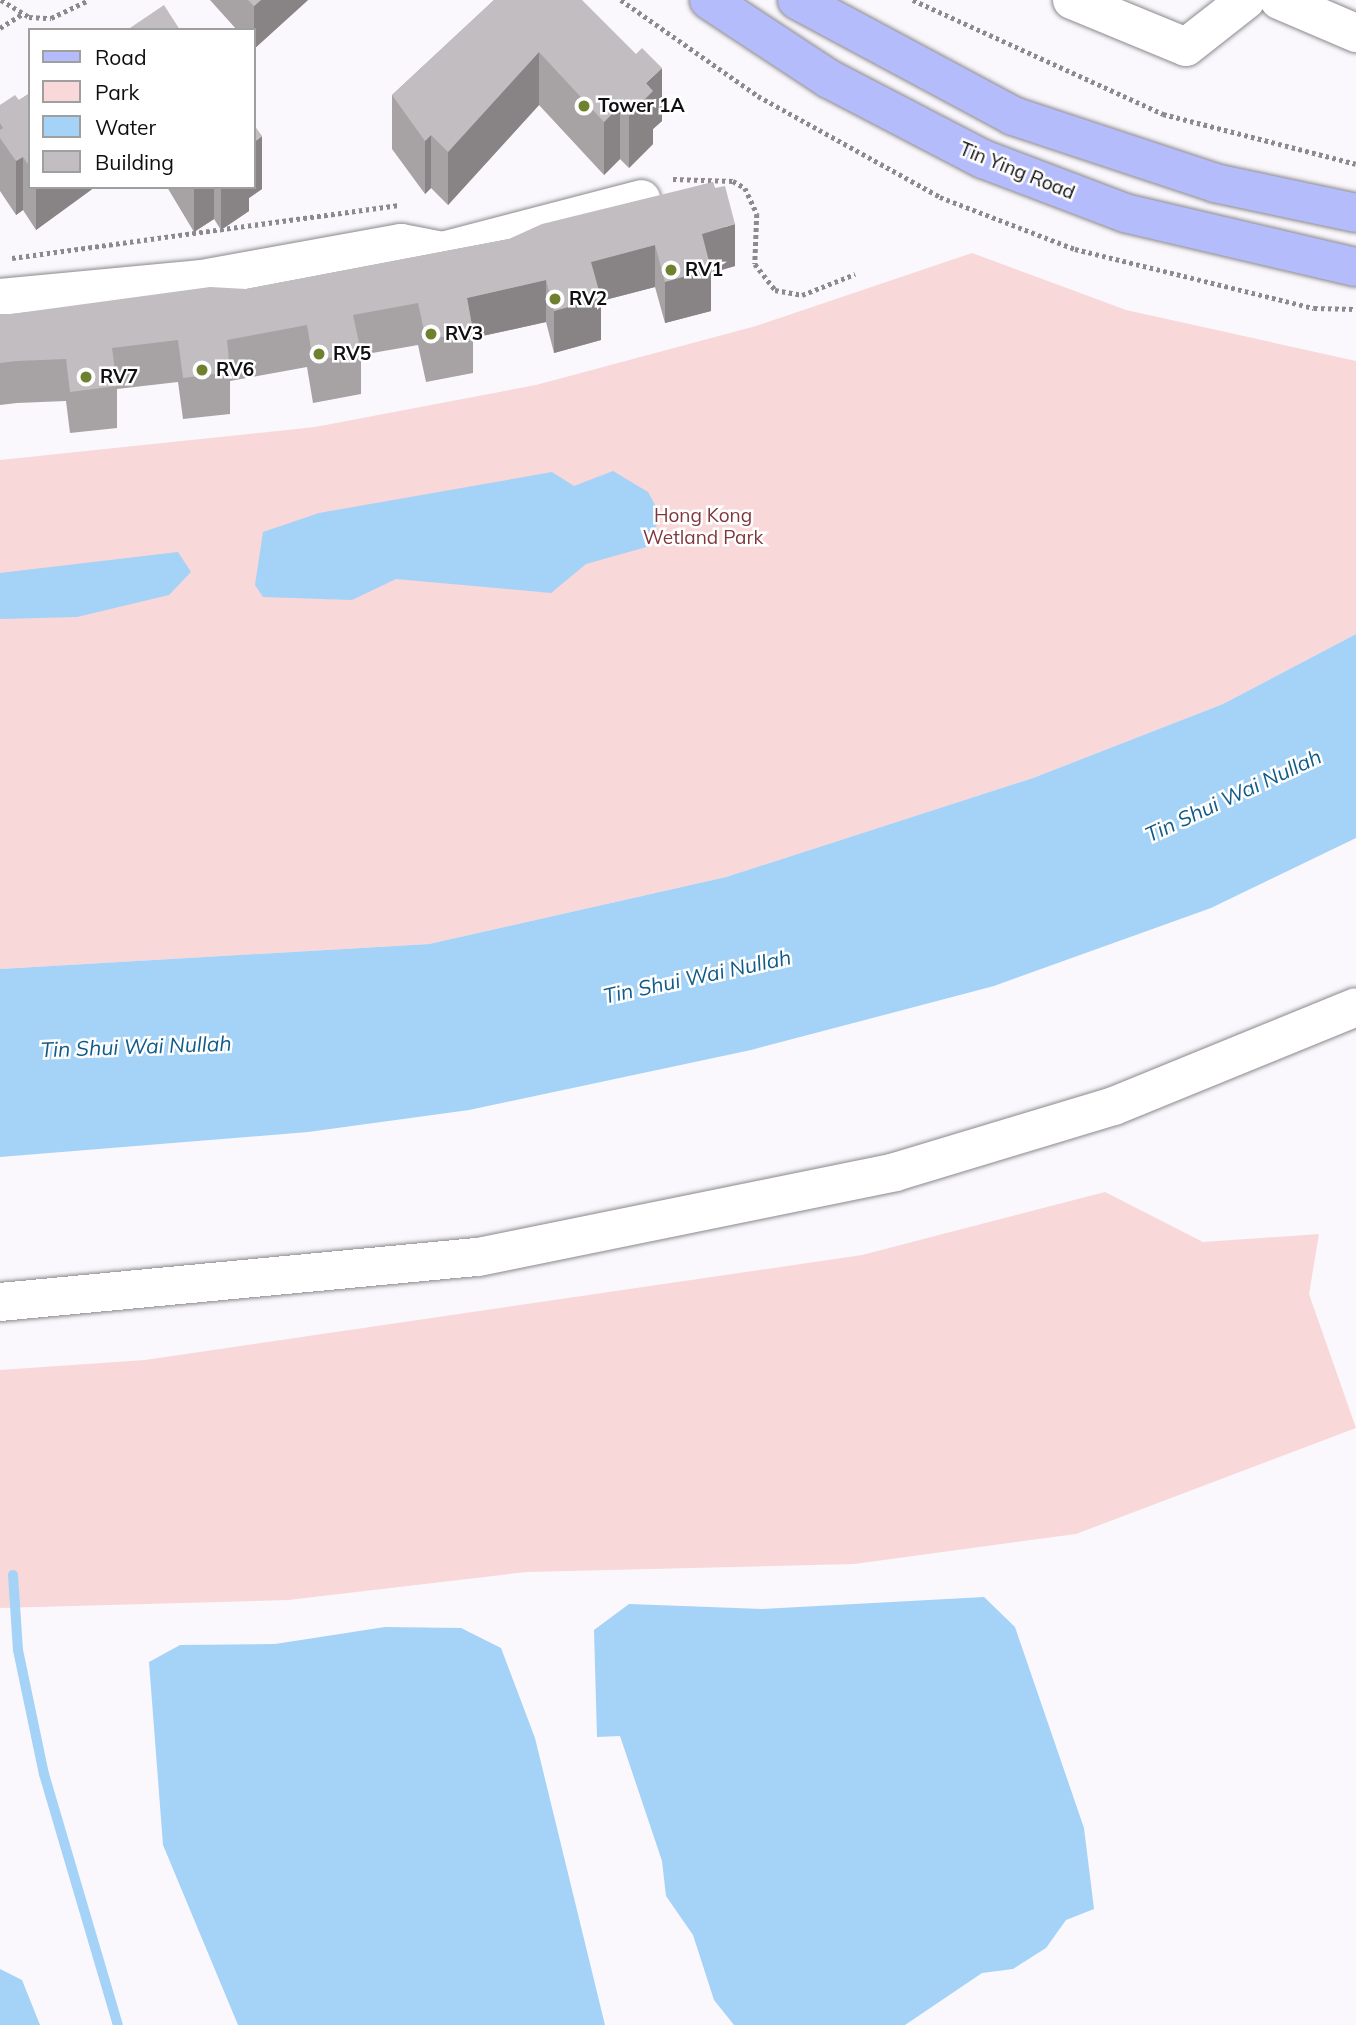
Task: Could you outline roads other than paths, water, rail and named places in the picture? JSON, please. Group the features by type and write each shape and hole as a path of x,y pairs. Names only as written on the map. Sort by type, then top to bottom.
{"main road":[{"name":"Tin Ying Road","path":"709,0 829,79 983,159 1125,213 1200,234 1356,267"},
{"path":"797,0 1013,116 1215,183 1356,213"}],"lane":[{"path":"1072,0 1186,47 1246,0"},
{"path":"1279,0 1356,33"},
{"path":"0,298 202,279 401,243 442,251 641,199"},
{"path":"0,1302 478,1257 895,1172 1114,1106 1356,1007"}],"water":[{"path":"613,471 648,492 660,514 650,546 586,564 551,593 396,579 352,600 263,597 255,585 263,532 319,513 552,472 574,486"},
{"path":"178,552 191,572 169,595 77,617 0,619 0,573"},
{"name":"Tin Shui Wai Nullah","path":"1356,634 1356,838 1211,908 994,986 751,1050 469,1110 308,1132 0,1157 0,969 429,944 726,877 1033,778 1223,704"},
{"path":"984,1597 1015,1627 1084,1828 1094,1909 1066,1920 1046,1948 1013,1969 982,1973 905,2025 734,2025 714,2000 693,1935 666,1896 662,1861 620,1736 597,1737 594,1630 629,1604 762,1609"},
{"path":"385,1627 461,1628 501,1648 535,1738 605,2025 238,2025 163,1845 149,1662 180,1645 275,1644"},
{"path":"0,1969 22,1980 40,2025 0,2025"}],"waterway":[{"path":"13,1575 18,1650 44,1774 118,2025"}],"place":[{"name":"Tower 1A","path":"584,106"},
{"name":"RV1","path":"671,270"},
{"name":"RV2","path":"555,299"},
{"name":"RV3","path":"431,334"},
{"name":"RV5","path":"319,354"},
{"name":"RV6","path":"202,370"},
{"name":"RV7","path":"86,377"}],"park label":[{"name":"Hong Kong Wetland Park","path":"703,527"}]}
